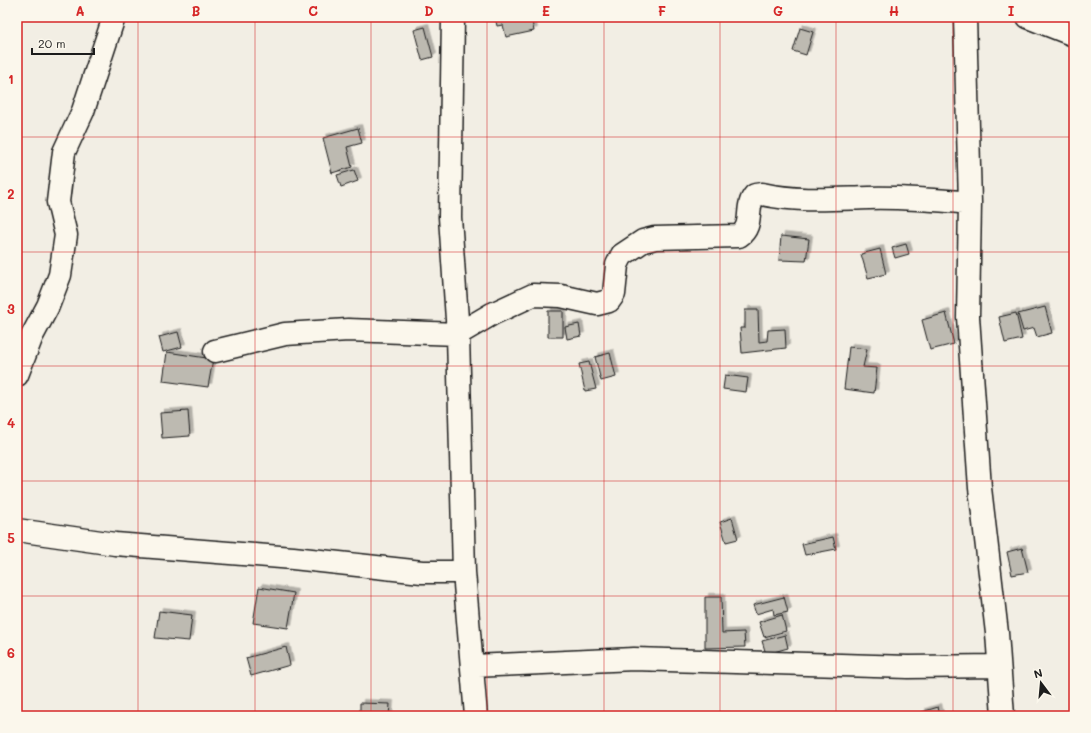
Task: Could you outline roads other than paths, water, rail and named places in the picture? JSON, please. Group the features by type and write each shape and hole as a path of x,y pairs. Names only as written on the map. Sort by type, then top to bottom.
{"street":[{"path":"17,375 29,343 48,306 60,275 66,235 58,202 64,152 83,111 114,17"},
{"path":"453,17 450,217 458,334 464,572 476,716"},
{"path":"965,17 970,203 968,317 980,488 997,633 998,666 1003,716"},
{"path":"1028,17 1074,35"},
{"path":"215,351 285,334 348,330 458,334 492,314 533,295 561,296 597,304 609,301 614,294 617,265 622,255 643,241 655,238 739,236 748,227 751,204 755,195 762,194 823,201 869,198 916,198 970,203"},
{"path":"17,530 115,544 293,558 422,572 464,572"},
{"path":"472,666 634,659 908,666 998,666"}]}
